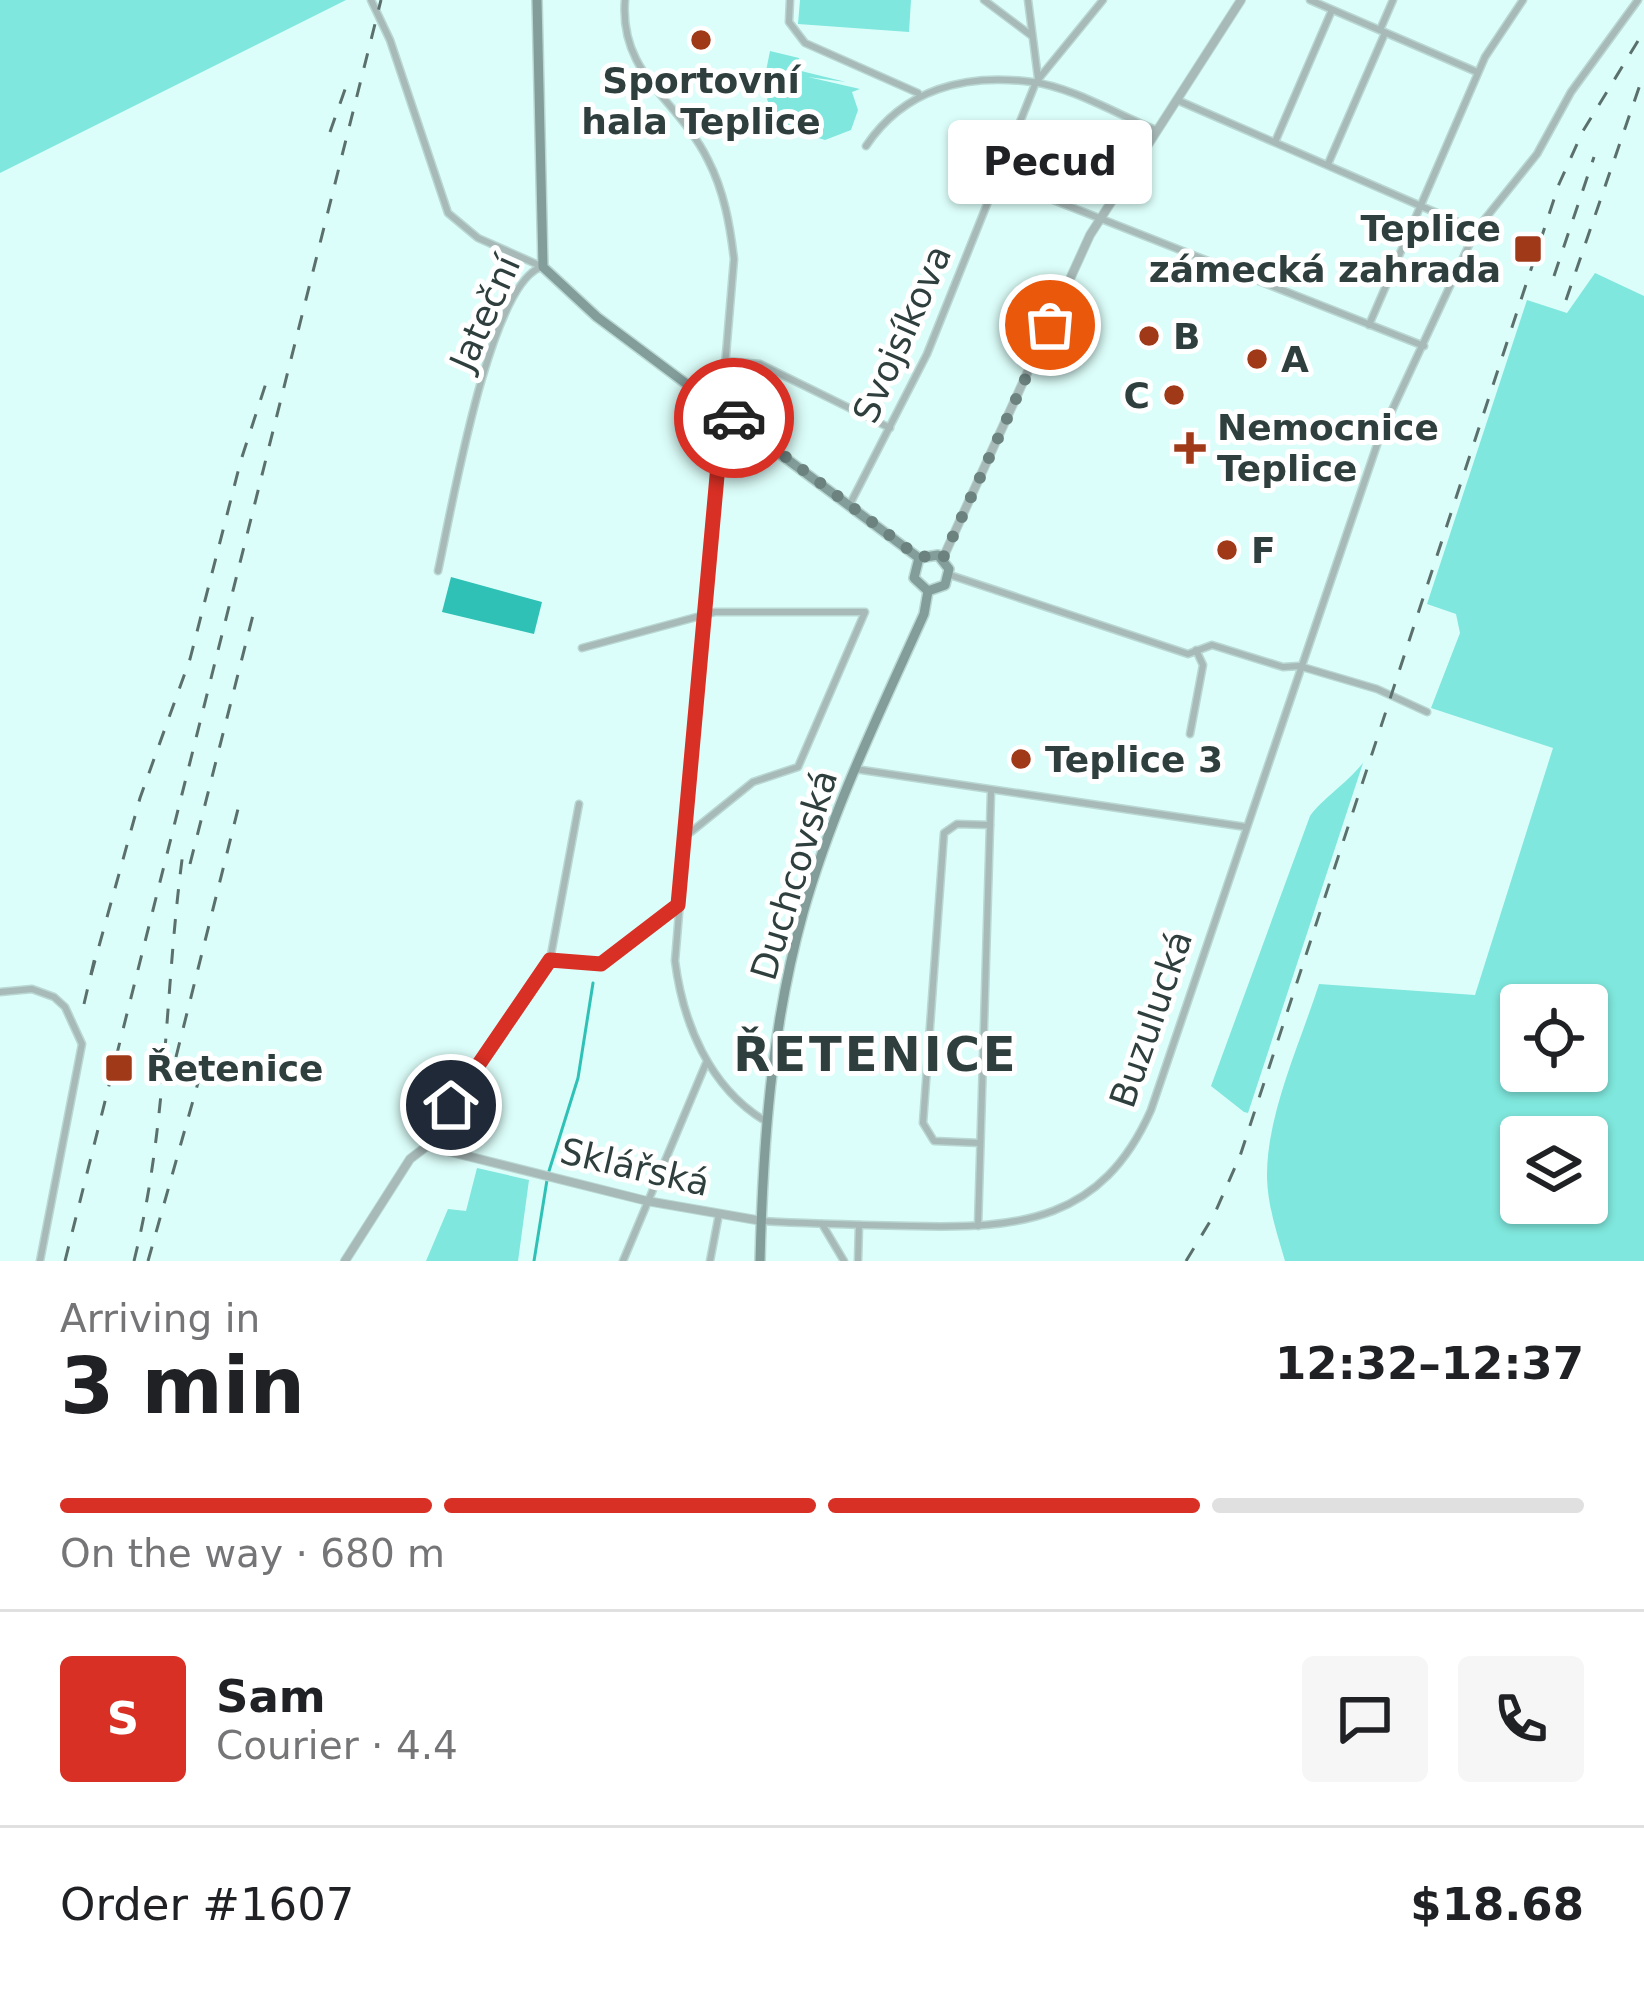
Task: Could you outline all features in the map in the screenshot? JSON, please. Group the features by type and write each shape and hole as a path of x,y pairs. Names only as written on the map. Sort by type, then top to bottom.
{"main road":[{"name":"Jateční","path":"538,0 543,267"},
{"path":"543,267 597,317 920,558"},
{"path":"933,554 943,558 950,575 939,589 928,591 914,578 920,558 933,554"},
{"name":"Duchcovská","path":"760,1261 765,1121 794,946 855,769 924,614 928,591"}],"street":[{"path":"371,0 391,40 448,213 478,238 543,267"},
{"path":"625,0 628,52 689,128 709,161 727,211 734,259 688,757 689,834 675,961 681,1005 707,1061 765,1121"},
{"path":"790,0 789,22 805,43 917,93"},
{"path":"983,0 1032,36"},
{"path":"1028,0 1037,80"},
{"name":"Svojsíkova","path":"850,504 890,428 1000,178 1037,80 1103,0"},
{"path":"943,558 1099,218 1241,0"},
{"path":"1310,0 1478,72"},
{"path":"1328,164 1393,0"},
{"path":"1369,325 1478,72 1522,0"},
{"name":"Buzulucká","path":"761,1221 978,1228 1029,1222 1067,1206 1108,1177 1142,1130 1362,480 1476,230 1537,154 1571,92 1638,0"},
{"path":"1275,142 1332,10"},
{"path":"866,146 887,117 917,93 1037,80 1156,130"},
{"path":"1176,100 1476,230"},
{"path":"1000,178 1424,346"},
{"name":"Jateční","path":"438,571 484,368 521,283 543,267"},
{"path":"725,362 760,364 890,428"},
{"path":"950,575 1188,654 1212,645 1283,668 1299,666 1377,689 1427,712"},
{"path":"582,648 703,615 865,612 798,767 753,782 689,834"},
{"path":"1190,734 1202,664 1196,650"},
{"path":"855,769 1246,827"},
{"path":"978,1228 992,792"},
{"path":"345,1261 410,1159 427,1146 550,960 579,804"},
{"path":"980,1142 934,1141 922,1123 944,833 957,824 991,825"},
{"path":"550,960 601,964 678,905"},
{"path":"0,992 32,989 54,997 70,1016 84,1055 40,1261"},
{"path":"623,1261 707,1061"},
{"name":"Sklářská","path":"427,1146 647,1201 761,1221"},
{"path":"710,1261 719,1214"},
{"path":"822,1224 844,1261"},
{"path":"858,1261 859,1225"}],"shaded area":[{"path":"0,0 346,0 0,173"},
{"path":"800,0 911,0 909,32 798,24"},
{"path":"770,51 799,58 797,70 846,82 808,77 860,89 852,92 858,110 851,130 825,140 776,125 767,99 784,77 766,71"},
{"path":"1595,273 1644,296 1644,1261 1285,1261 1269,1200 1268,1154 1278,1105 1319,984 1475,995 1553,748 1431,708 1460,633 1456,614 1427,604 1527,300 1567,313"},
{"path":"451,577 542,602 534,634 442,612"},
{"path":"1363,763 1248,1113 1244,1112 1211,1086 1310,816"},
{"path":"477,1168 529,1180 518,1261 426,1261 448,1209 466,1211"}],"waterway":[{"path":"549,1171 578,1078 593,983"},
{"path":"534,1261 547,1180"}],"railway":[{"path":"65,1261 381,0"},
{"path":"1186,1261 1214,1215 1240,1156 1559,184 1583,131 1644,31"},
{"path":"1566,300 1644,73"},
{"path":"330,132 348,81"},
{"path":"1554,276 1594,157"},
{"path":"91,975 140,798 190,659 241,460 267,380"},
{"path":"190,864 254,611"},
{"path":"176,1057 241,797"},
{"path":"134,1261 154,1156 184,845"},
{"path":"84,1004 95,957"},
{"path":"148,1261 203,1065"}],"way so far":[{"path":"734,418 920,558 933,554 943,558 956,540 1050,325"}],"place":[{"name":"Sportovní hala Teplice","path":"701,40"},
{"name":"Teplice zámecká zahrada","path":"1528,249"},
{"name":"Pecud","path":"1050,325"},
{"name":"B","path":"1149,336"},
{"name":"A","path":"1257,359"},
{"name":"C","path":"1174,395"},
{"name":"Nemocnice Teplice","path":"1190,448"},
{"name":"F","path":"1227,550"},
{"name":"Teplice 3","path":"1021,759"},
{"name":"Řetenice","path":"119,1068"}],"district":[{"name":"ŘETENICE","path":"876,1054"}],"route":[{"path":"451,1105 550,960 606,962 678,905 689,834 688,757 723,410 734,418"}]}
